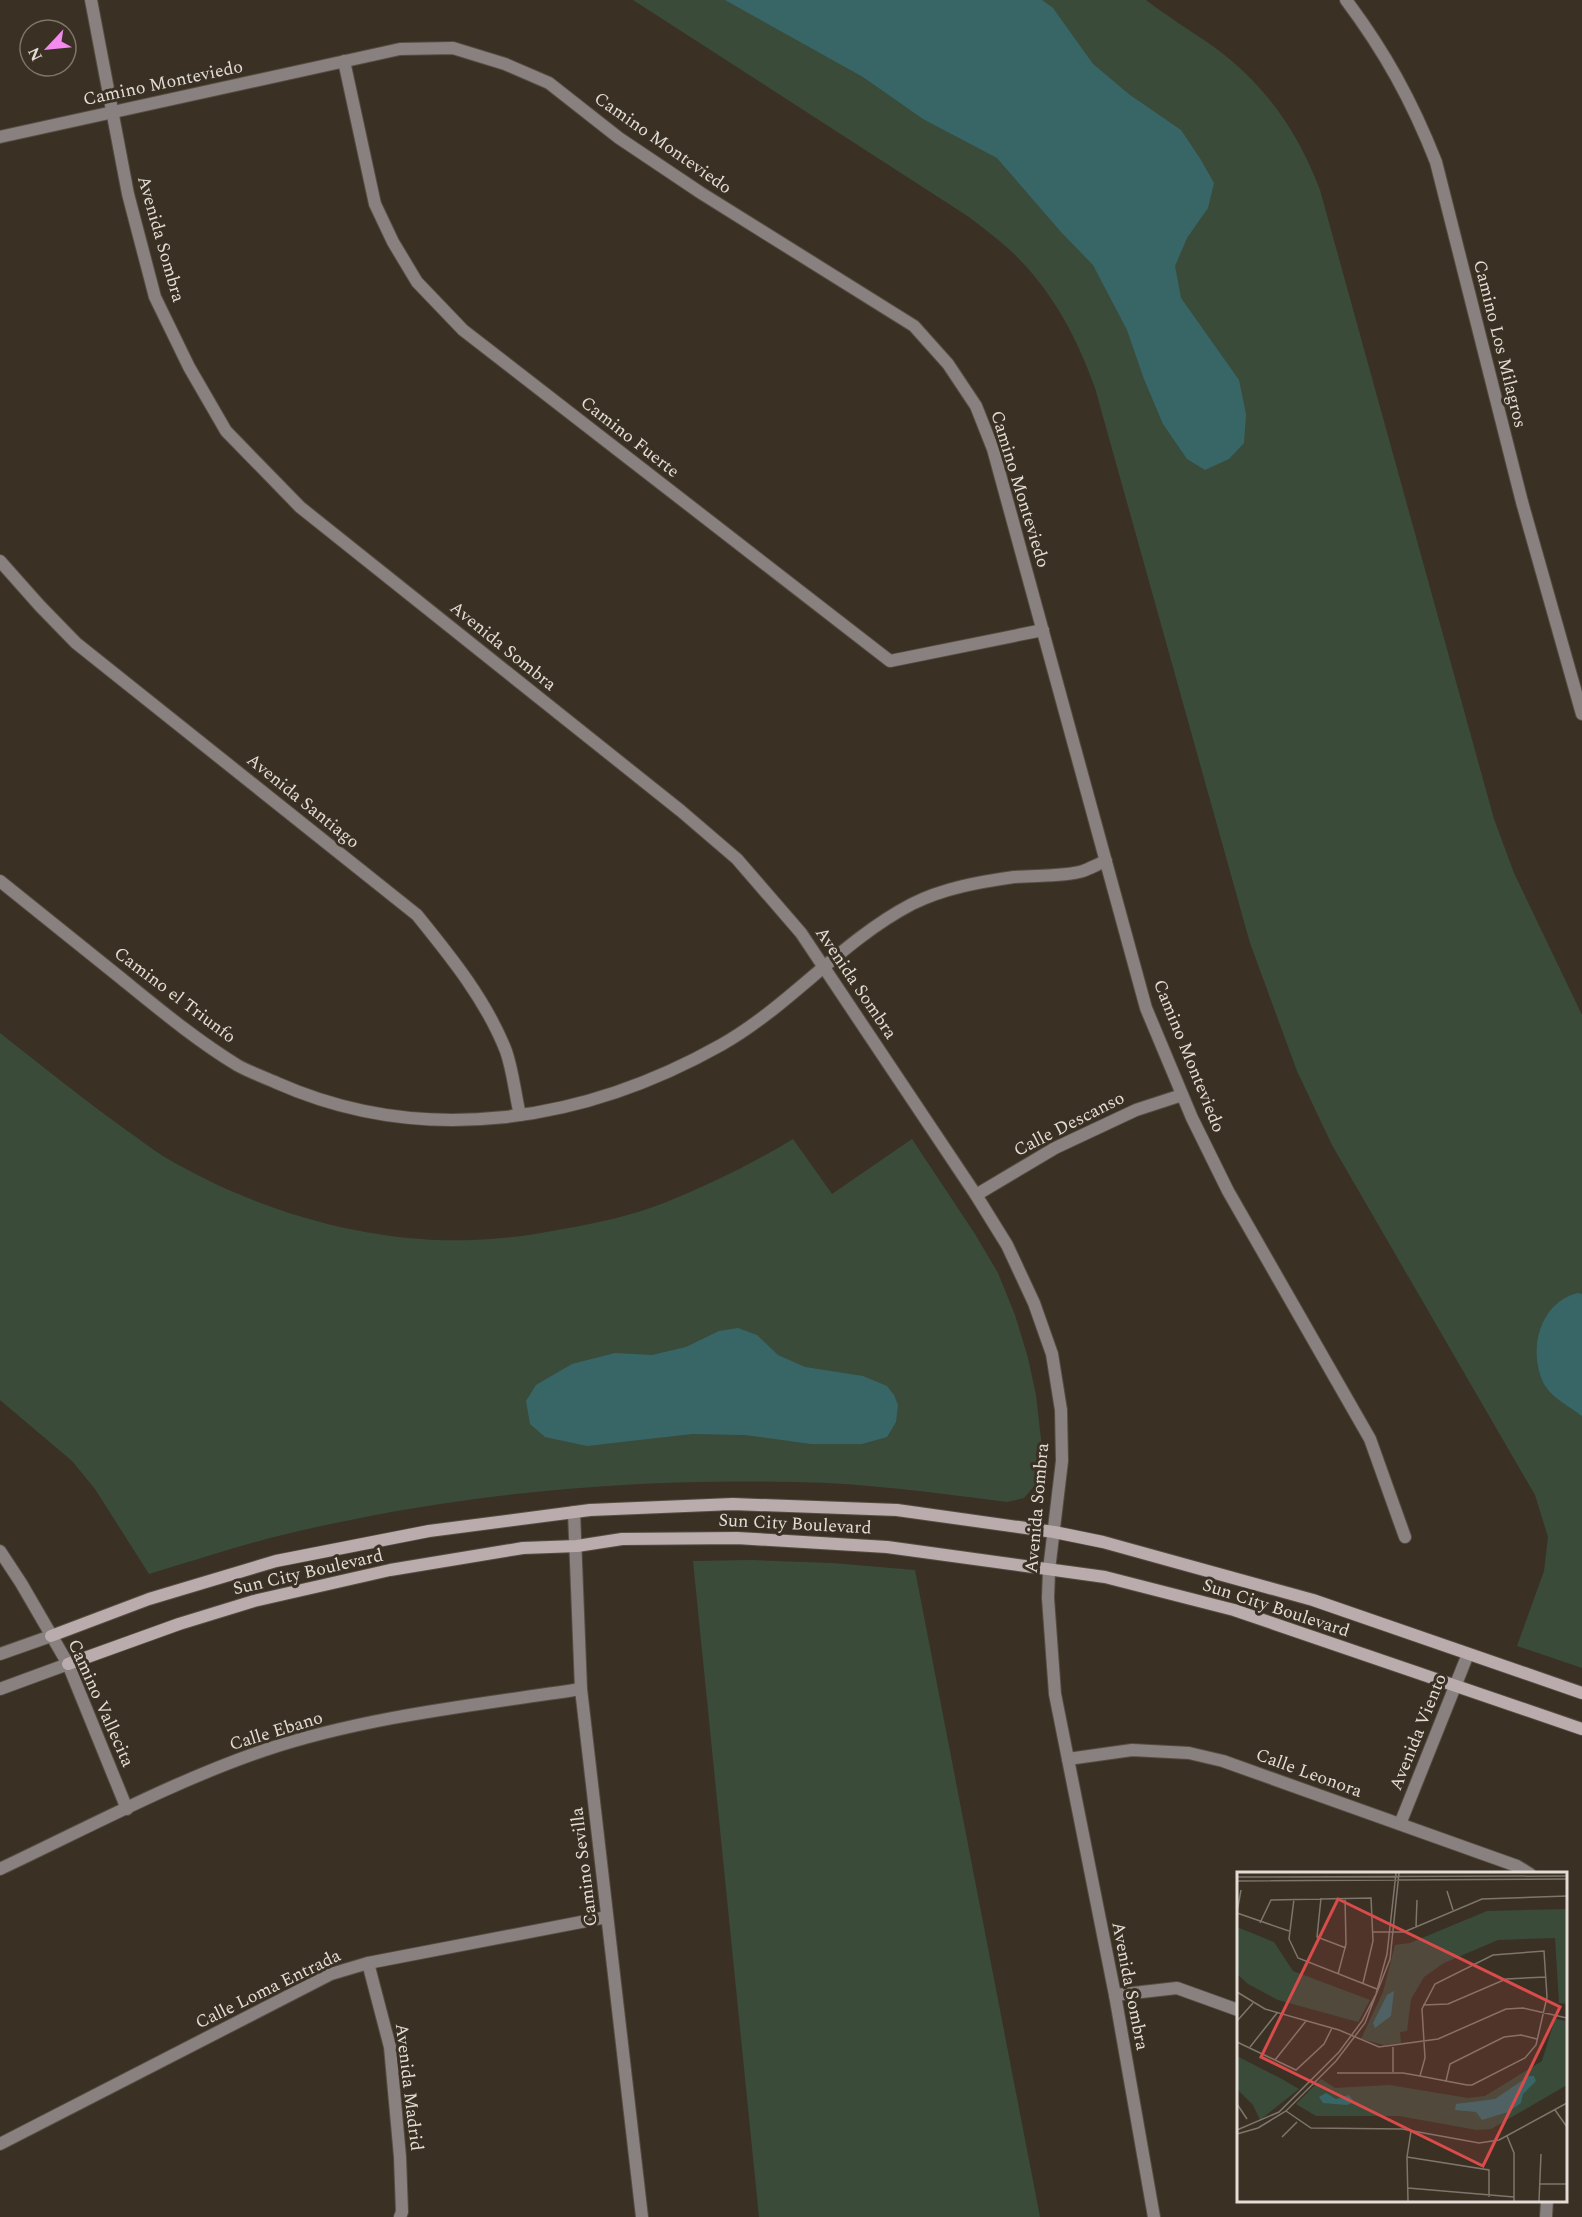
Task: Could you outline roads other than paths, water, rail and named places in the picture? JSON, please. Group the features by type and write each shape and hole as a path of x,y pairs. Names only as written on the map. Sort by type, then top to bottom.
{"street":[{"name":"Avenida Sombra","path":"91,0 128,194 155,297 189,367 226,431 300,507 681,811 737,859 801,933 1007,1245 1034,1303 1052,1354 1061,1410 1062,1461 1049,1570 1048,1598 1055,1694 1115,1995 1154,2217"},
{"name":"Camino Los Milagros","path":"1346,0 1389,63 1419,117 1436,162 1522,502 1582,714"},
{"name":"Camino Monteviedo","path":"0,137 400,50 453,48 505,64 549,83 628,144 701,193 914,326 948,364 976,406 993,449 1146,1008 1182,1095 1228,1191 1370,1439 1405,1537"},
{"name":"Camino Fuerte","path":"344,62 375,204 393,242 417,282 463,330 890,661 1042,630"},
{"name":"Avenida Santiago","path":"0,561 76,643 417,915 455,961 489,1016 506,1052 520,1115"},
{"name":"Camino el Triunfo","path":"0,881 181,1027 250,1071 305,1095 369,1114 436,1120 485,1120 559,1109 616,1092 684,1065 725,1043 767,1014 823,966 882,922 939,892 994,880 1081,872 1106,861"},
{"name":"Calle Descanso","path":"976,1195 1055,1148 1136,1110 1182,1095"},
{"name":"Sun City Boulevard","path":"0,1654 149,1599 276,1561 429,1531 574,1512 733,1504 897,1510 1054,1532 1103,1542 1313,1600 1582,1693"},
{"name":"Camino Sevilla","path":"574,1512 581,1689 642,2217"},
{"name":"Sun City Boulevard","path":"0,1689 179,1624 254,1601 390,1570 523,1548 577,1546 622,1539 737,1538 887,1547 1105,1577 1234,1610 1582,1729"},
{"name":"Camino Vallecita","path":"0,1551 68,1664 127,1809"},
{"name":"Avenida Viento","path":"1400,1824 1468,1654"},
{"name":"Calle Ebano","path":"0,1869 226,1764 267,1750 348,1728 448,1709 581,1689"},
{"name":"Calle Leonora","path":"1068,1760 1132,1750 1190,1753 1223,1761 1517,1866 1527,1872"},
{"name":"Calle Loma Entrada","path":"0,2144 331,1974 368,1963 608,1917"},
{"name":"Avenida Madrid","path":"368,1963 390,2047 400,2157 402,2212 400,2217"},
{"path":"1115,1995 1177,1988 1237,2009"},
{"path":"1546,2217 1547,2202"}],"water":[{"path":"725,0 1042,0 1053,8 1093,64 1130,95 1181,130 1214,183 1208,208 1187,238 1175,266 1181,298 1239,380 1246,414 1244,443 1229,459 1205,470 1187,459 1163,424 1127,330 1093,265 997,158 923,119 863,77"},
{"path":"1578,1293 1582,1294 1582,1416 1555,1397 1546,1387 1539,1369 1537,1355 1537,1341 1546,1316 1565,1298"},
{"path":"738,1328 757,1335 778,1355 805,1367 863,1376 887,1386 898,1405 896,1422 887,1437 862,1444 811,1444 745,1435 692,1434 587,1446 545,1437 530,1424 526,1401 536,1385 572,1364 615,1353 652,1355 686,1347 719,1331"}]}
